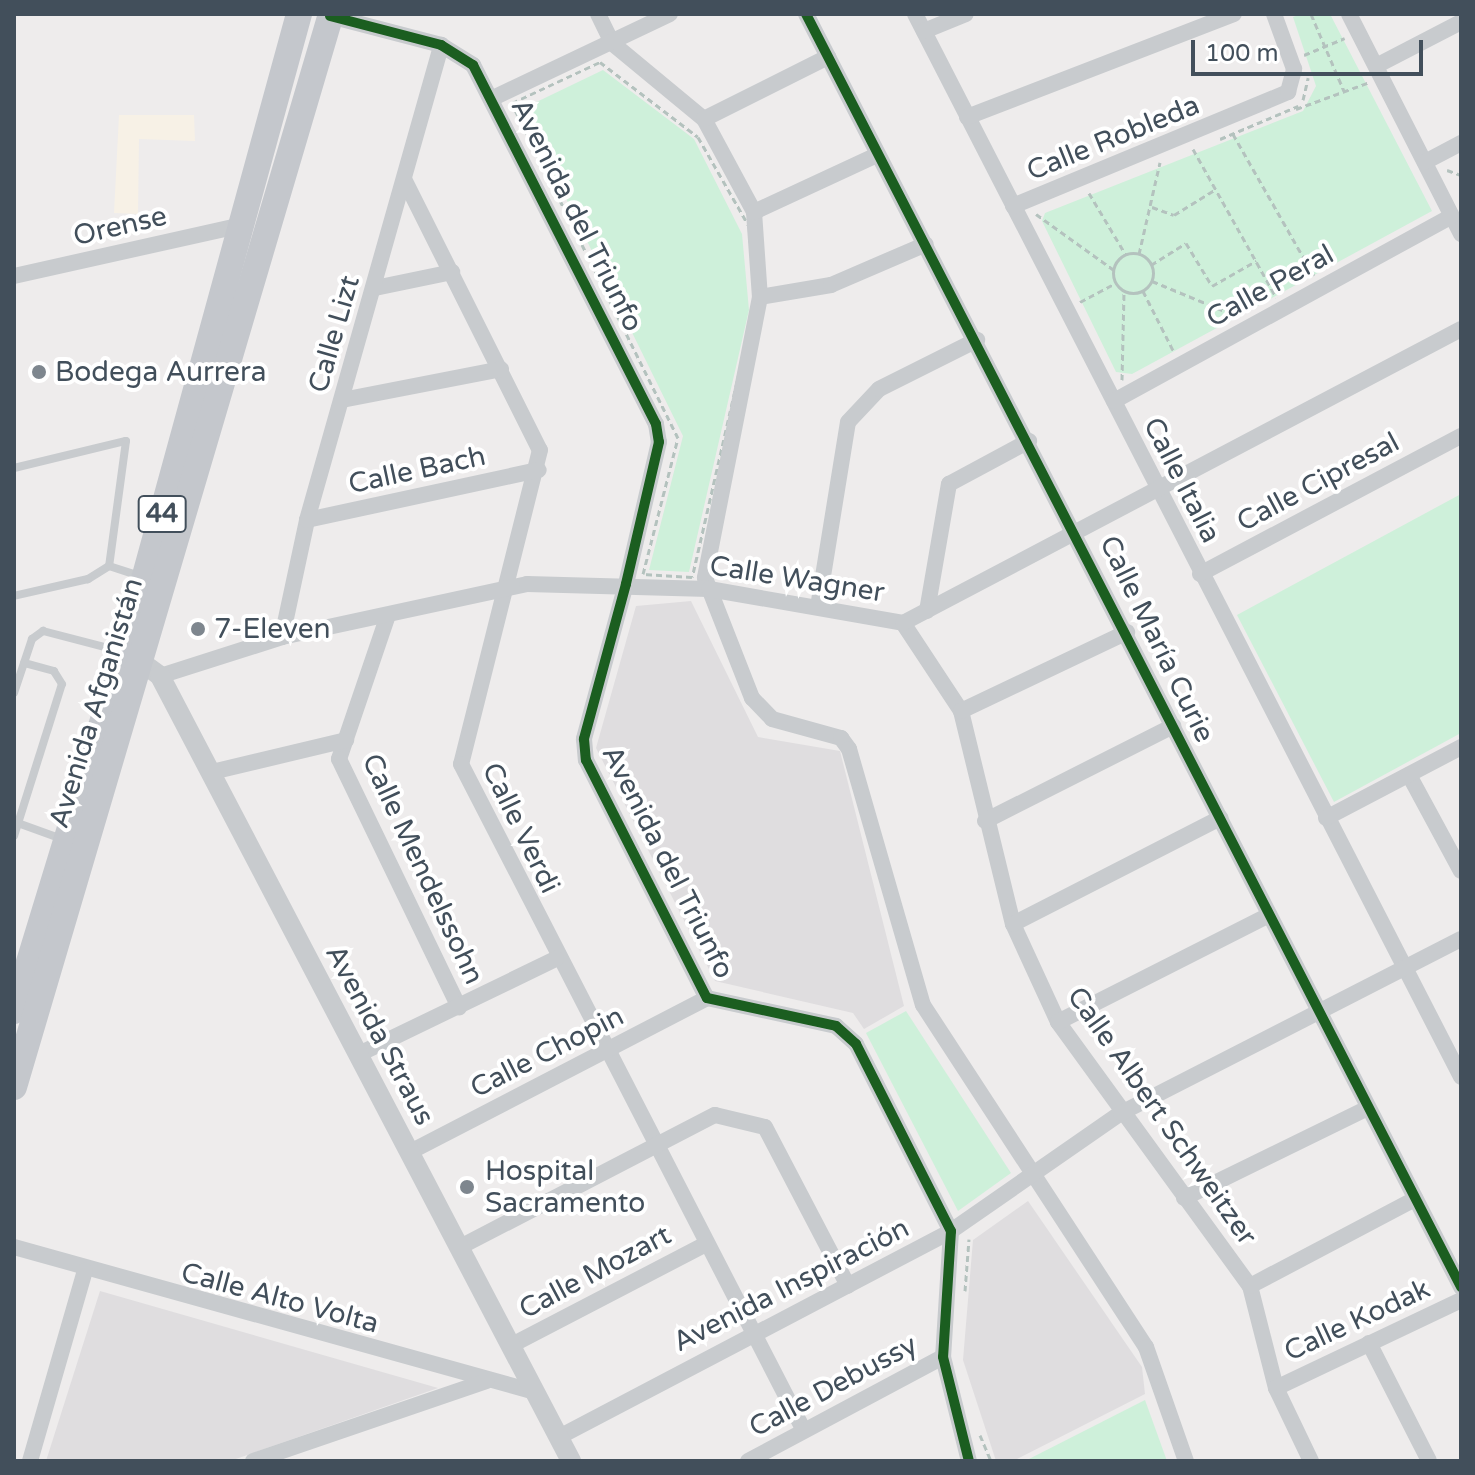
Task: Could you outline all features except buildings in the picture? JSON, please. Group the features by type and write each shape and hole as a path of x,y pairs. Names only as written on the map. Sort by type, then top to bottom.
{"main road":[{"name":"Avenida Afganistán","path":"14,1087 25,986 63,839 142,663 144,577 238,226 299,14"},
{"name":"Avenida Afganistán","path":"25,986 142,663 330,15"}],"street":[{"path":"598,14 612,43 704,119 754,212 760,297 709,589 762,713 841,738 849,749 923,1005 1030,1177 1146,1347 1186,1461"},
{"path":"491,99 670,14"},
{"name":"Calle María Curie","path":"806,14 877,155 1078,534 1269,915 1461,1287"},
{"name":"Calle Italia","path":"915,14 1158,493 1461,1077"},
{"path":"924,31 966,14"},
{"path":"967,117 1234,14"},
{"name":"Calle Robleda","path":"1013,206 1288,92 1294,69 1274,14"},
{"path":"1349,14 1373,74 1425,162 1461,234"},
{"name":"Avenida del Triunfo","path":"330,15 441,45 473,65 656,424 659,442 584,748 707,998 847,1033 951,1231"},
{"path":"1373,74 1461,22"},
{"name":"Calle Lizt","path":"282,637 307,520 375,288 441,45"},
{"path":"704,119 828,57"},
{"path":"1425,162 1461,143"},
{"path":"754,212 877,155"},
{"name":"Calle Verdi","path":"404,179 540,450 539,470 461,764 556,959 803,1429"},
{"name":"Calle Peral","path":"1114,401 1452,216"},
{"name":"Orense","path":"14,276 238,226"},
{"path":"760,297 831,285 926,244"},
{"path":"375,288 452,272"},
{"name":"Calle Wagner","path":"142,663 387,618 506,590 626,584 709,589 903,623 1158,493 1461,329"},
{"path":"818,607 848,422 879,389 977,340"},
{"path":"342,400 501,369"},
{"name":"Calle Cipresal","path":"1200,574 1461,436"},
{"path":"927,611 949,484 1029,441"},
{"name":"Calle Bach","path":"307,520 539,470"},
{"name":"Calle Mendelssohn","path":"387,618 339,759 459,1007"},
{"name":"Calle Albert Schweitzer","path":"903,623 961,711 985,821 1013,924 1058,1022 1121,1113 1250,1286 1276,1388 1311,1461"},
{"path":"961,711 1127,632"},
{"name":"Avenida Straus","path":"142,663 212,772 571,1461"},
{"path":"985,821 1173,726"},
{"path":"212,772 346,740"},
{"path":"1326,818 1461,747"},
{"path":"1409,775 1461,871"},
{"path":"1013,924 1220,818"},
{"path":"1058,1022 1269,915"},
{"name":"Avenida Inspiración","path":"559,1437 951,1231 1121,1113 1461,939"},
{"path":"357,1055 556,959"},
{"name":"Calle Chopin","path":"410,1152 707,998"},
{"path":"1184,1198 1368,1108"},
{"path":"460,1247 652,1143 715,1115 759,1123 848,1286"},
{"path":"1250,1286 1415,1199"},
{"path":"951,1231 943,1357 969,1461"},
{"name":"Calle Mozart","path":"510,1346 704,1245"},
{"name":"Calle Alto Volta","path":"14,1247 85,1271 535,1392"},
{"path":"30,1461 85,1271"},
{"name":"Calle Kodak","path":"1276,1388 1461,1300"},
{"path":"1369,1343 1429,1461"},
{"name":"Calle Debussy","path":"748,1461 943,1357"},
{"path":"253,1461 487,1381"}],"lane":[{"path":"14,468 126,441 109,566"},
{"path":"14,596 88,579 109,566 144,577"},
{"path":"14,693 24,663 43,631 142,663"},
{"path":"14,836 62,684 54,671 24,663"},
{"path":"16,823 63,839"}],"path":[{"path":"1311,14 1344,91"},
{"path":"1300,56 1349,37"},
{"path":"1293,110 1310,82 1296,44"},
{"path":"600,62 698,137 749,226 754,287 692,577 643,574 678,438 512,103 600,62"},
{"path":"1182,153 1344,91 1373,74"},
{"path":"1233,134 1315,279"},
{"path":"1193,149 1278,300"},
{"path":"1146,168 1171,158"},
{"path":"1139,254 1160,162"},
{"path":"1447,170 1461,162"},
{"path":"1447,170 1461,175"},
{"path":"1447,170 1454,183"},
{"path":"1075,195 1102,185"},
{"path":"1152,207 1174,215 1216,189"},
{"path":"1088,191 1126,255"},
{"path":"1033,220 1037,212 1114,270"},
{"path":"1151,265 1186,243 1212,286 1256,261"},
{"path":"1122,382 1124,292 1115,283 1114,270 1126,255 1139,254 1151,265 1152,281 1143,291 1124,292"},
{"path":"1303,286 1329,272"},
{"path":"1152,281 1244,318 1231,326"},
{"path":"1076,304 1115,283"},
{"path":"1069,290 1083,316"},
{"path":"1143,291 1176,356"},
{"path":"1267,306 1290,293"},
{"path":"1163,363 1189,348"},
{"path":"1115,378 1122,382 1138,377"},
{"path":"964,1302 968,1239 980,1230"},
{"path":"976,1427 991,1461"}],"shaded area":[{"path":"119,115 194,115 195,141 139,139 138,214 114,213"},
{"path":"691,601 758,737 840,751 904,1006 864,1029 853,1013 715,981 596,748 636,606"},
{"path":"1028,1201 1142,1367 1145,1394 1013,1461 996,1461 963,1360 973,1240"},
{"path":"100,1291 438,1388 230,1461 46,1461"}],"green space":[{"path":"1330,14 1432,211 1132,374 1116,372 1042,221 1045,213 1303,111 1316,86 1293,17"},
{"path":"603,70 694,139 742,234 749,310 689,572 649,570 683,436 522,109"},
{"path":"1461,494 1461,733 1334,802 1237,615"},
{"path":"906,1011 1011,1173 958,1211 866,1033"},
{"path":"1145,1400 1167,1461 1025,1461"}],"cycle path":[{"path":"806,14 1461,1287"},
{"path":"330,16 441,45 473,65 656,424 659,442 626,584 584,739 586,760 707,998 836,1026 856,1044 951,1231 943,1357 969,1461"}],"place":[{"name":"Bodega Aurrera","path":"39,372"},
{"name":"7-Eleven","path":"198,629"},
{"name":"Hospital Sacramento","path":"467,1187"}]}
